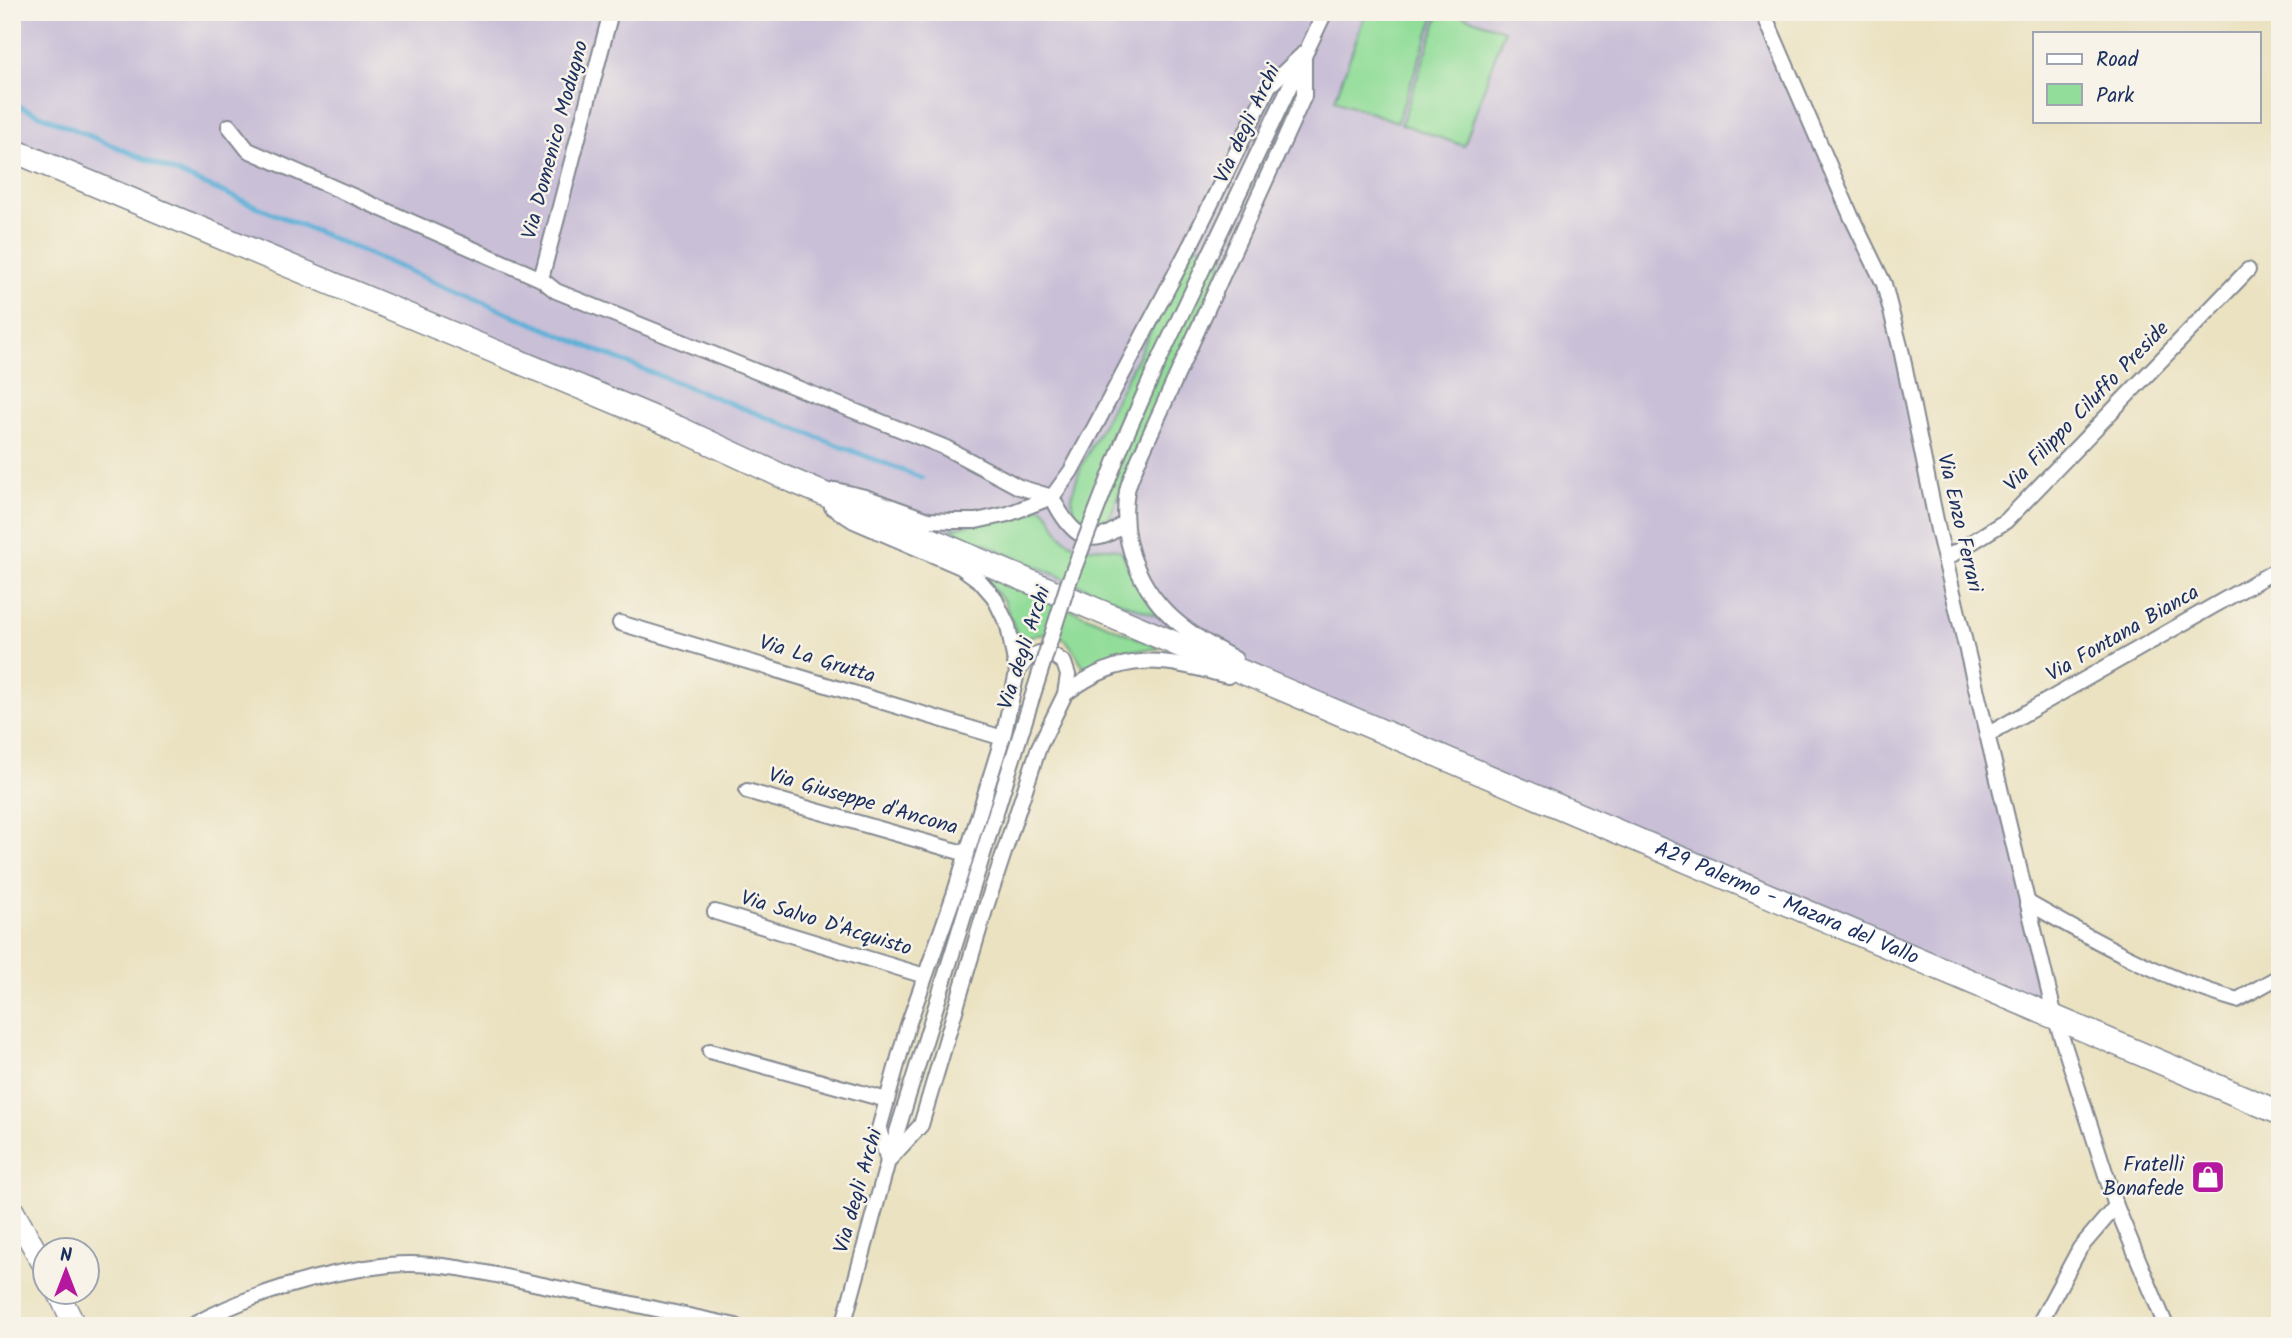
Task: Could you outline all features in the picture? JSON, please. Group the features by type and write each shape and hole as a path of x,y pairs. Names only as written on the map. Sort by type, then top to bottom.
{"main road":[{"name":"A29 Palermo - Mazara del Vallo","path":"12,150 678,428 786,478 2280,1113"},
{"path":"12,1209 32,1244"},
{"path":"65,1306 75,1326"}],"street":[{"name":"Via Domenico Modugno","path":"541,279 611,12"},
{"name":"Via degli Archi","path":"843,1326 888,1161 1068,583 1123,442 1157,365 1325,12"},
{"name":"Via Enzo Ferrari","path":"1763,12 1851,216 1884,284 1902,355 1945,559 2054,1017 2116,1206 2166,1326"},
{"path":"786,478 865,497 928,520 976,521 1008,514 1052,497 1071,471 1111,396 1191,244 1269,86 1304,53"},
{"path":"1293,693 1188,631 1171,616 1153,597 1133,564 1124,523 1128,488 1138,461 1304,96 1304,53"},
{"path":"229,126 248,150 541,279 556,291 944,447 1019,487 1052,497 1064,520 1082,535 1098,538 1111,535 1124,523"},
{"name":"Via Filippo Ciluffo Preside","path":"1945,559 2006,521 2248,270"},
{"path":"786,478 854,521 961,568 980,581 994,597 1008,626 1017,672 1003,738 967,854 908,1025 879,1129 888,1161"},
{"name":"Via Fontana Bianca","path":"1987,735 2280,568"},
{"name":"Via La Grutta","path":"620,623 1003,738"},
{"path":"888,1161 921,1125 985,910 1039,747 1065,694 1068,676 1064,663 1053,655 1039,653 1029,657 1017,672"},
{"path":"1065,694 1110,667 1147,660 1182,663 1293,693"},
{"name":"Via Giuseppe d'Ancona","path":"747,791 967,854"},
{"path":"2027,902 2101,944 2172,979 2236,1000 2280,976"},
{"name":"Via Salvo D'Acquisto","path":"715,912 925,976"},
{"path":"710,1051 887,1100"},
{"path":"2038,1326 2080,1248 2116,1206"},
{"path":"191,1326 273,1291 318,1278 391,1265 461,1268 736,1326"}],"shaded area":[{"path":"12,12 1763,12 1884,284 2055,1017 12,150"}],"green space":[{"path":"1366,12 1436,12 1397,122 1335,100"},
{"path":"1440,12 1452,12 1504,30 1464,146 1401,124"},
{"path":"1195,245 1226,256 1141,439 1110,517 1100,524 1087,520 1074,510 1072,503 1082,465"},
{"path":"1041,507 1049,514 1061,535 1073,544 1087,548 1113,548 1122,552 1137,585 1160,617 950,529"},
{"path":"982,571 1161,648 1122,652 1083,666 1070,645 1059,636 1045,634 1018,637 1004,601 979,574"}],"waterway":[{"path":"12,103 622,361 922,478"}],"place":[{"name":"Fratelli Bonafede","path":"2208,1177"}]}
